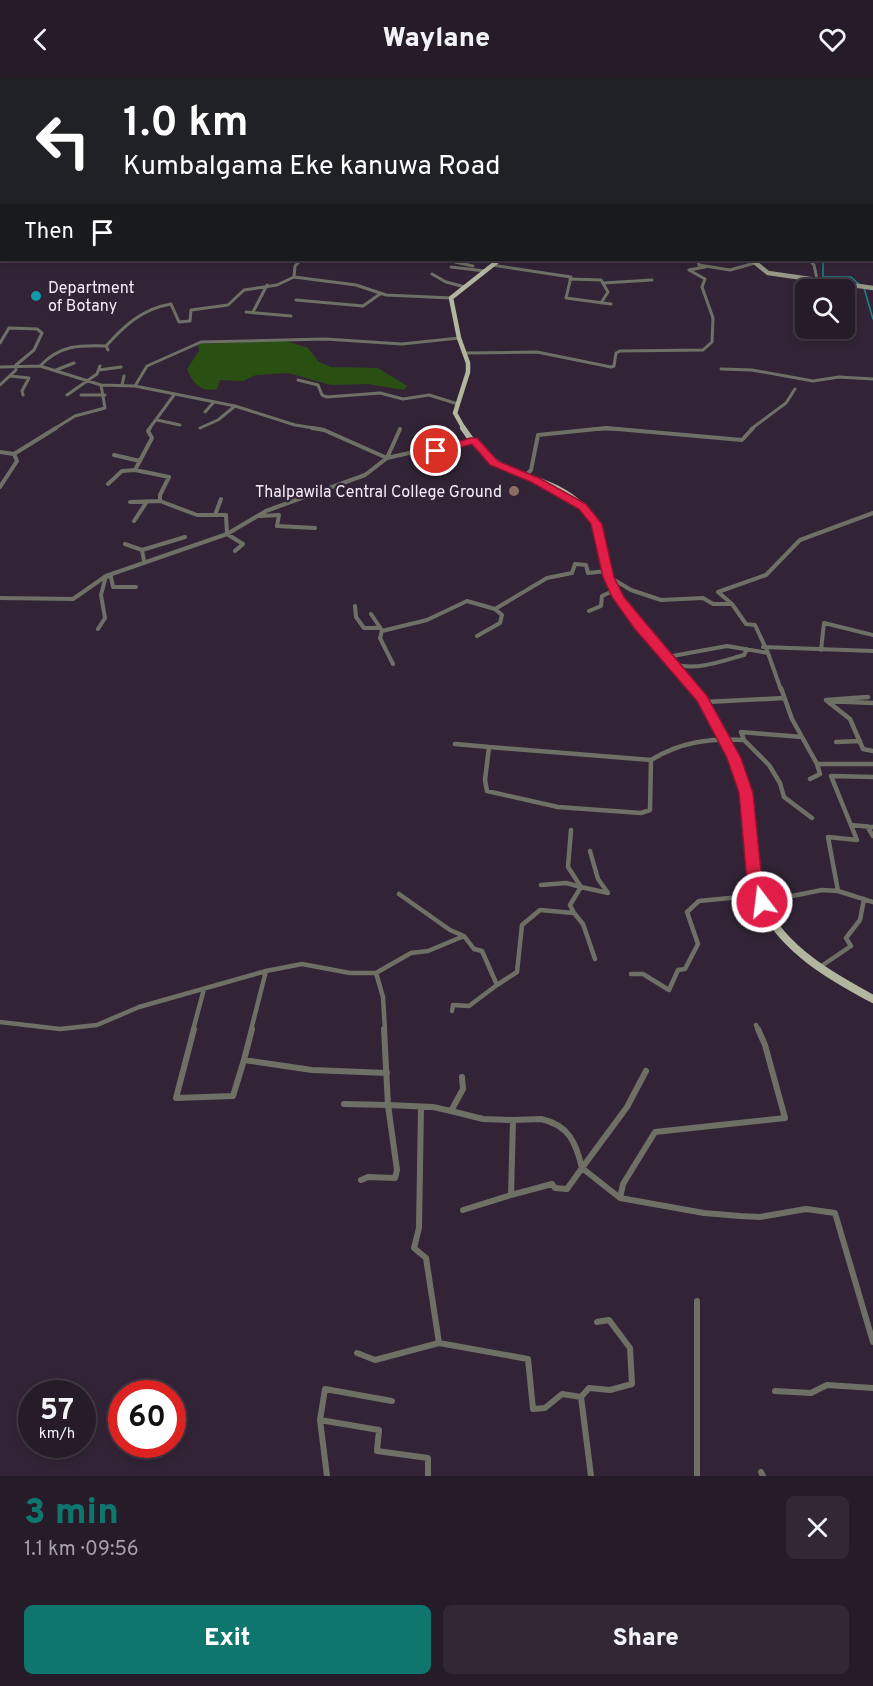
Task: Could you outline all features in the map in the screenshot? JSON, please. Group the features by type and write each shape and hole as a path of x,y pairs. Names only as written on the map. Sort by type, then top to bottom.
{"main road":[{"path":"498,261 482,269 451,298 459,338 466,353 468,372 456,413 474,440 494,463 526,475 583,506 597,524 608,574 615,590 638,625 704,702 734,758 746,793 753,871 761,899 770,919 810,961 873,999"},
{"path":"754,261 768,273 817,279"},
{"path":"855,285 873,288"}],"street":[{"path":"268,78 275,78"},
{"path":"294,277 295,266 300,261"},
{"path":"697,261 699,265 705,267 734,269 754,261"},
{"path":"810,261 814,265 817,279"},
{"path":"455,262 482,269"},
{"path":"492,265 571,277 570,279 600,280 608,292 601,303"},
{"path":"451,267 482,269"},
{"path":"466,353 537,352 611,367 614,366 616,353 620,351 703,350 708,348 714,336 710,298 702,287 705,279 689,270 705,267"},
{"path":"432,274 446,282 465,287"},
{"path":"40,366 51,353 61,348 107,348 132,318 153,307 171,304 179,322 190,321 191,310 228,304 238,291 255,285 284,285 294,277 356,285 380,294 451,298"},
{"path":"570,279 566,298 611,304"},
{"path":"603,283 652,280"},
{"path":"253,312 267,285"},
{"path":"296,300 363,306 380,294"},
{"path":"363,306 367,314"},
{"path":"246,312 291,316"},
{"path":"0,343 9,328 37,328 42,333 34,350 16,365 16,370 0,385"},
{"path":"135,386 141,372 147,366 201,342 325,339 402,344 459,338"},
{"path":"56,370 74,363"},
{"path":"0,367 40,366 101,385 135,386 234,406 295,425 324,430 387,458"},
{"path":"67,395 88,382 99,368 121,367"},
{"path":"721,369 752,370 813,381 839,377 873,379"},
{"path":"10,376 29,378 22,391 23,395"},
{"path":"122,386 124,376"},
{"path":"298,380 318,385 322,395 327,397 380,393 403,399 429,395 458,404"},
{"path":"0,452 14,454 75,416 105,408 105,395 101,385"},
{"path":"526,475 531,470 538,435 606,428 742,440 755,425 786,403 795,390"},
{"path":"81,395 105,395"},
{"path":"135,470 152,438 148,431 174,395"},
{"path":"205,411 214,402"},
{"path":"200,428 218,420 234,406"},
{"path":"157,420 180,425"},
{"path":"387,458 400,429"},
{"path":"0,598 72,599 106,576 227,534 257,516 298,498 336,487 365,475 387,458 418,451 436,451 474,440"},
{"path":"0,487 17,461 14,454"},
{"path":"114,455 140,461"},
{"path":"108,484 122,471 135,470 169,477 160,495 160,501"},
{"path":"215,515 221,499"},
{"path":"134,521 148,500 160,501 197,515 226,516 227,534"},
{"path":"130,502 146,503"},
{"path":"810,779 820,774 817,764 784,698 755,625 746,624 732,604 718,592 766,575 800,540 873,513"},
{"path":"257,516 279,515 276,526 315,528"},
{"path":"227,534 243,544 235,551"},
{"path":"125,544 142,550 185,537"},
{"path":"142,550 144,561"},
{"path":"495,609 547,578 572,573 576,564 586,564 588,573 608,574 631,590 661,600 703,598 713,604 732,604"},
{"path":"106,576 111,577 113,587 136,587"},
{"path":"98,629 105,618 101,595 106,576"},
{"path":"589,611 601,606 602,596 615,590"},
{"path":"355,606 356,617 364,628 381,630 404,628 457,609 467,601 495,609 502,615 500,622 477,636"},
{"path":"371,614 381,630 380,638 393,664"},
{"path":"821,650 824,623 873,635"},
{"path":"669,660 727,646 768,653"},
{"path":"763,647 873,651"},
{"path":"669,660 685,668 744,655 747,649"},
{"path":"827,701 826,699 868,697"},
{"path":"704,702 784,698"},
{"path":"827,701 873,703"},
{"path":"827,701 850,719 863,749 873,750"},
{"path":"802,737 741,732 744,740 769,765 784,797 812,818"},
{"path":"455,744 651,760 670,748 712,737 744,740"},
{"path":"836,742 860,741"},
{"path":"489,747 485,780 487,791 504,792 558,807 619,812 641,813 650,810 651,760"},
{"path":"817,764 873,764"},
{"path":"838,891 828,837 858,840 831,776 873,777"},
{"path":"851,825 870,827 873,836"},
{"path":"571,830 566,860 571,876 581,887"},
{"path":"541,885 566,883 608,893 598,879 590,851"},
{"path":"581,887 570,905 583,924 595,958"},
{"path":"631,974 643,974 669,990 674,984 678,970 685,969 698,944 687,912 699,901 761,899 822,890 838,891 873,902"},
{"path":"399,894 450,930 465,936 474,949 482,951 497,985"},
{"path":"820,967 851,946 846,938 860,920 864,899"},
{"path":"452,1011 453,1005 469,1006 518,972 522,925 540,910 574,913"},
{"path":"0,1022 60,1029 97,1025 139,1007 266,971 302,964 350,973 376,973 411,954 428,951 465,936"},
{"path":"204,989 176,1098 233,1096 266,971"},
{"path":"361,1180 368,1177 394,1178 397,1170 388,1105 383,997 376,973"},
{"path":"620,1198 623,1184 655,1132 785,1118 765,1045 756,1024"},
{"path":"244,1060 312,1070 387,1073"},
{"path":"463,1209 552,1184 555,1188 567,1189 627,1107 646,1071"},
{"path":"451,1111 463,1089 462,1077"},
{"path":"344,1104 421,1107 483,1119 555,1122 568,1129 576,1141 582,1168 620,1198 740,1216 760,1217 806,1209 835,1213 873,1342"},
{"path":"421,1107 419,1228 414,1248 426,1258 439,1343"},
{"path":"511,1195 513,1120"},
{"path":"697,1301 697,1476"},
{"path":"580,1397 589,1389 610,1390 632,1384 630,1348 609,1320 597,1322"},
{"path":"357,1353 375,1360 439,1343 528,1359 532,1409 545,1408 562,1394 580,1397"},
{"path":"775,1391 811,1393 827,1385 873,1388"},
{"path":"327,1476 320,1420 325,1389 392,1401"},
{"path":"580,1397 591,1476"},
{"path":"320,1420 379,1430 376,1451 428,1458 428,1476"}],"shaded area":[{"path":"286,341 308,348 319,362 331,367 378,368 407,386 404,390 368,384 331,385 288,373 256,375 243,381 220,380 217,389 207,390 195,383 187,369 199,351 198,344"}],"waterway":[{"path":"823,261 823,277 851,277 860,285"},
{"path":"864,288 873,319"}],"place":[{"name":"Department of Botany","path":"36,296"},
{"name":"Thalpawila Central College Ground","path":"514,491"}],"route":[{"path":"436,451 474,440 494,463 526,475 583,506 597,524 608,577 618,597 638,625 702,699 734,758 746,793 753,871 762,902"}]}
